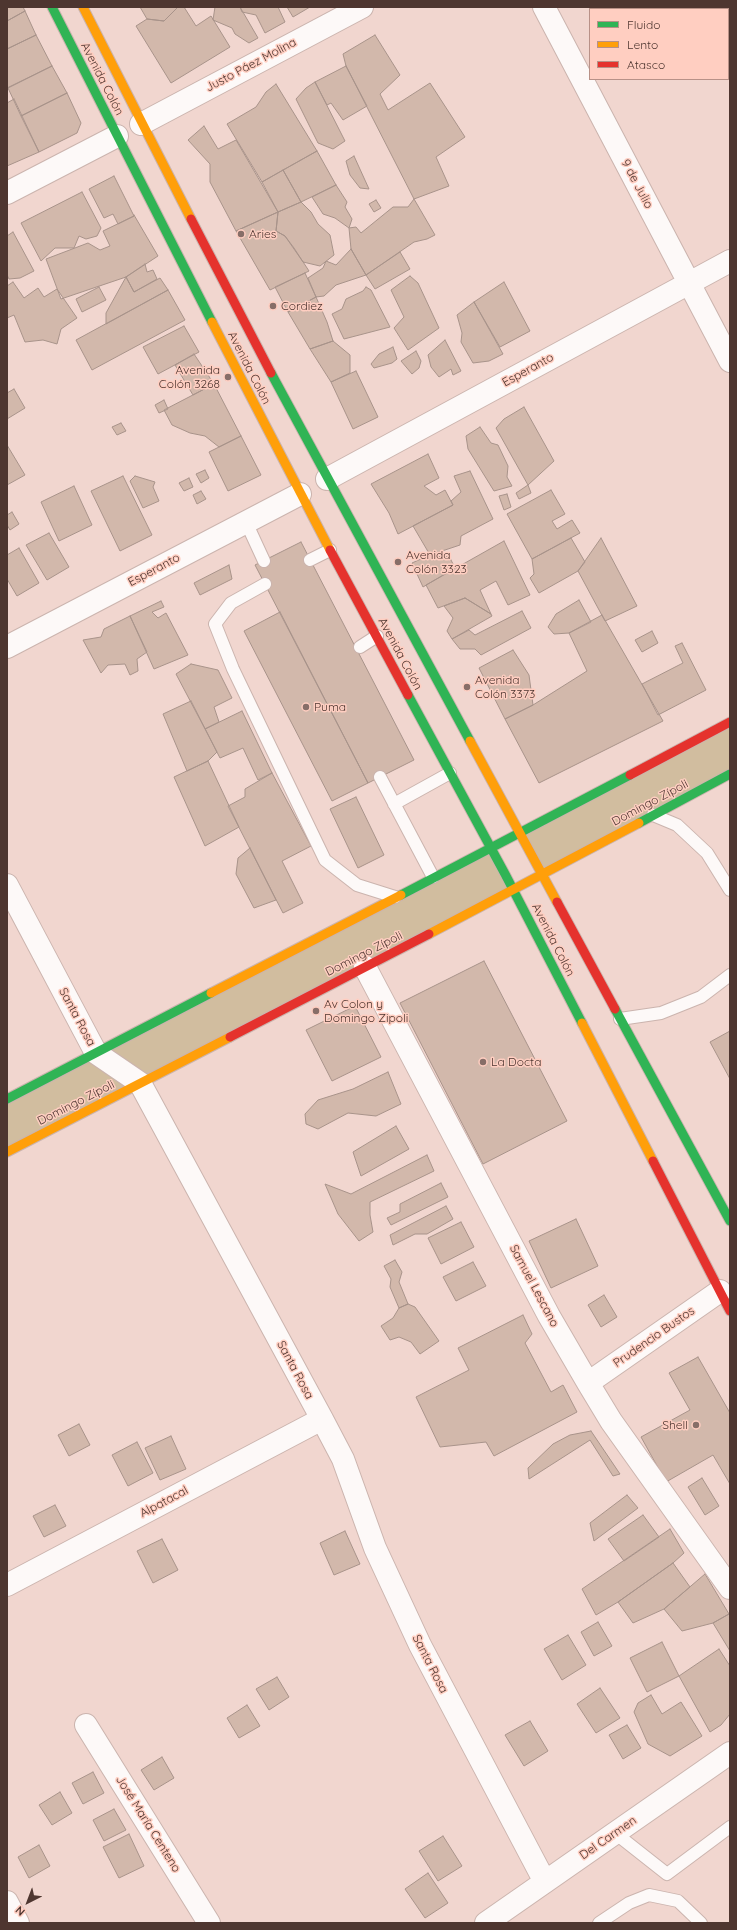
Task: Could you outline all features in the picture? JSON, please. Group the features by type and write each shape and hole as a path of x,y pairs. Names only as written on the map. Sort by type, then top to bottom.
{"main road":[{"name":"Avenida Colón","path":"52,7 300,494 491,848 730,1311"},
{"name":"Avenida Colón","path":"83,7 141,124 327,479 730,1221"},
{"path":"7,1099 520,833 730,722"},
{"name":"Domingo Zípoli","path":"7,1152 543,875 730,774"}],"street":[{"name":"Justo Páez Molina","path":"141,124 362,7"},
{"name":"9 de Julio","path":"544,7 730,361"},
{"path":"7,193 117,136"},
{"name":"Esperanto","path":"327,479 730,261"},
{"name":"Esperanto","path":"7,647 300,494"},
{"name":"Santa Rosa","path":"7,885 96,1053 140,1083 322,1419 343,1459 375,1548 420,1645 545,1882"},
{"name":"Samuel Lescano","path":"365,967 546,1309 588,1383 611,1421 730,1588"},
{"name":"Prudencio Bustos","path":"588,1383 720,1291"},
{"name":"Alpatacal","path":"7,1585 322,1419"},
{"name":"José María Centeno","path":"86,1725 209,1923"},
{"name":"Del Carmen","path":"486,1923 730,1753"},
{"path":"7,1902 18,1923"}],"lane":[{"path":"246,522 264,561"},
{"path":"310,560 330,550"},
{"path":"265,584 231,603 215,624 233,669 325,860 357,885 396,897"},
{"path":"360,647 377,636"},
{"path":"394,804 450,773"},
{"path":"380,777 433,877"},
{"path":"653,815 677,825 707,853 730,890"},
{"path":"620,1019 661,1014 701,997 730,975"},
{"path":"615,1833 667,1874 730,1827"},
{"path":"599,1923 629,1903 649,1895 678,1901 701,1923"}],"shaded area":[{"path":"730,722 730,774 543,875 520,833"},
{"path":"491,848 513,890 7,1152 7,1099"}],"building":[{"path":"7,7 23,7 25,11 7,21"},
{"path":"140,7 178,7 164,21 147,19"},
{"path":"178,7 184,7 196,26 211,16 230,47 171,83 136,26 147,19 164,21"},
{"path":"215,7 240,7 258,38 249,43 235,34 232,28 213,20"},
{"path":"240,7 278,7 285,22 265,33 256,15 242,12"},
{"path":"287,7 310,7 293,17"},
{"path":"25,11 36,35 7,49 7,21"},
{"path":"36,35 52,66 7,88 7,49"},
{"path":"375,35 400,75 380,94 388,110 430,83 465,137 436,157 449,186 414,199 346,66 343,54"},
{"path":"52,66 67,93 21,116 8,88"},
{"path":"346,66 367,106 343,120 331,103 327,105 315,82"},
{"path":"315,82 345,141 333,149 318,143 296,99 306,88"},
{"path":"276,84 317,151 262,182 227,124 256,107 266,92"},
{"path":"67,93 81,123 77,133 39,152 21,116"},
{"path":"14,99 39,152 7,166 7,103"},
{"path":"204,126 218,149 236,140 278,212 236,231 210,182 210,164 188,140"},
{"path":"317,151 336,185 301,202 283,170"},
{"path":"354,156 369,189 360,188 350,175 346,161"},
{"path":"283,170 301,202 278,212 262,182"},
{"path":"114,176 134,216 118,224 113,214 104,218 89,189"},
{"path":"336,185 347,202 345,207 352,219 349,228 335,218 323,214 312,197"},
{"path":"82,192 101,228 97,236 86,239 79,236 74,248 55,248 41,261 21,223"},
{"path":"414,199 435,235 427,239 414,242 366,275 351,249 349,228 356,227 361,233 393,207 408,207"},
{"path":"376,200 381,208 374,212 369,204"},
{"path":"301,202 311,212 318,224 330,235 334,255 320,266 303,262 285,236 276,231 278,212"},
{"path":"278,212 276,231 285,236 309,271 270,290 236,231"},
{"path":"134,215 158,256 126,277 61,299 46,259 88,243 100,250 110,246 103,231"},
{"path":"13,232 34,271 20,278 9,279 7,275 7,236"},
{"path":"351,249 366,275 336,285 324,296 316,297 308,278 323,268 326,261 336,265"},
{"path":"400,252 410,269 375,289 366,275"},
{"path":"145,264 147,272 153,270 157,279 134,292 126,277"},
{"path":"305,273 316,297 288,312 275,287"},
{"path":"410,276 418,283 439,328 408,350 394,328 404,317 391,290"},
{"path":"126,277 134,292 160,278 168,290 106,324 106,313"},
{"path":"13,282 24,298 38,288 44,297 57,289 77,318 61,329 57,344 43,340 25,342 14,315 7,318 7,286"},
{"path":"504,282 530,331 500,347 474,302"},
{"path":"99,287 106,300 82,312 76,299"},
{"path":"366,287 371,290 390,327 344,339 332,314 342,309 346,299 363,291"},
{"path":"168,290 185,320 92,370 76,340"},
{"path":"316,297 327,322 333,341 310,349 288,312"},
{"path":"474,302 503,354 489,361 473,363 461,342 462,333 457,315"},
{"path":"184,326 199,352 158,374 143,347"},
{"path":"445,340 461,371 453,375 451,369 439,377 431,367 428,355"},
{"path":"333,341 350,355 350,373 331,382 310,349"},
{"path":"393,347 397,359 392,363 374,368 371,364 379,354"},
{"path":"416,351 421,361 419,368 412,374 401,361"},
{"path":"194,354 214,384 193,395 175,365"},
{"path":"356,371 378,417 353,429 331,382"},
{"path":"214,384 241,436 219,447 205,436 190,433 172,425 164,410"},
{"path":"14,389 25,408 7,419 7,393"},
{"path":"164,400 168,409 159,413 155,405"},
{"path":"524,407 554,461 528,485 496,428 504,419"},
{"path":"121,423 126,431 117,435 112,427"},
{"path":"480,427 491,443 498,445 508,466 507,477 512,486 494,491 468,449 466,436"},
{"path":"241,436 261,475 228,491 209,452"},
{"path":"7,445 25,475 7,485"},
{"path":"428,454 439,478 424,486 436,495 445,490 453,505 398,534 389,513 371,484"},
{"path":"205,470 209,478 201,483 196,474"},
{"path":"470,471 493,519 461,536 460,545 430,555 413,526 453,505 451,501 461,492 454,476"},
{"path":"123,476 152,535 120,551 91,491"},
{"path":"135,476 155,482 153,487 159,501 143,508 130,481"},
{"path":"189,478 193,487 184,491 179,483"},
{"path":"528,485 531,493 519,499 516,493"},
{"path":"74,486 92,525 59,541 41,502"},
{"path":"551,490 565,514 552,521 557,529 572,520 580,533 532,559 507,514"},
{"path":"201,491 206,499 197,504 193,495"},
{"path":"507,494 511,507 504,510 499,496"},
{"path":"12,512 19,524 10,530 7,525 7,515"},
{"path":"49,533 69,567 47,580 26,545"},
{"path":"571,538 585,562 578,571 539,593 530,578 534,574 532,559"},
{"path":"601,538 637,606 605,621 578,571"},
{"path":"504,541 530,595 508,605 496,581 480,590 491,614 465,598 438,608 426,585"},
{"path":"301,542 414,760 368,783 255,565"},
{"path":"19,548 39,583 17,596 7,579 7,555"},
{"path":"430,555 443,557 449,556 455,568 423,587 412,563"},
{"path":"229,565 232,579 200,595 194,583"},
{"path":"465,598 492,616 452,639 447,631 453,618 444,606"},
{"path":"579,600 591,622 569,633 554,634 548,627 556,614"},
{"path":"161,601 164,607 152,612 158,618 166,613 188,655 154,669 130,616"},
{"path":"522,611 531,628 481,655 475,649 460,649 452,639 469,630 475,635"},
{"name":"Puma","path":"280,612 368,783 332,801 244,631"},
{"path":"602,615 663,721 539,783 505,719 533,705 587,671 569,633"},
{"path":"130,616 147,652 137,659 138,671 130,675 125,664 108,665 101,673 83,640 101,637 104,629"},
{"path":"652,631 658,643 642,652 635,640"},
{"path":"682,643 706,690 658,715 642,684 683,663 675,646"},
{"path":"513,650 529,675 533,705 505,719 479,668"},
{"path":"191,664 218,670 232,698 214,707 219,722 205,729 176,674"},
{"path":"191,701 217,752 208,761 187,771 163,714"},
{"path":"242,711 272,773 258,780 243,748 220,758 205,729"},
{"path":"208,761 239,827 205,846 174,777"},
{"path":"272,773 311,846 282,861 303,903 283,913 228,806 245,797 245,789"},
{"path":"356,797 384,855 358,868 330,809"},
{"path":"250,848 276,900 254,908 236,874 238,858"},
{"name":"La Docta","path":"484,961 567,1121 483,1164 400,1003"},
{"path":"355,1006 381,1057 332,1081 306,1030"},
{"path":"730,1031 730,1079 710,1042"},
{"path":"388,1072 401,1104 376,1116 348,1113 318,1129 306,1124 305,1114 318,1100 353,1089"},
{"path":"396,1126 409,1149 361,1176 353,1152"},
{"path":"427,1155 434,1171 370,1202 370,1215 373,1232 359,1241 338,1214 325,1184 351,1194"},
{"path":"441,1183 448,1197 391,1225 387,1218 400,1212 400,1204"},
{"path":"446,1206 453,1219 427,1234 415,1234 393,1245 390,1235"},
{"path":"576,1219 598,1266 551,1288 529,1241"},
{"path":"461,1222 474,1247 441,1264 428,1238"},
{"path":"395,1260 402,1272 399,1282 408,1304 399,1308 390,1287 391,1279 384,1266"},
{"path":"473,1262 486,1286 456,1301 443,1277"},
{"path":"604,1295 617,1317 601,1327 588,1305"},
{"path":"408,1304 415,1307 439,1341 420,1354 411,1342 399,1337 390,1340 381,1326 393,1318 399,1308"},
{"path":"523,1315 532,1334 525,1343 551,1392 563,1385 577,1412 494,1456 486,1442 440,1447 416,1397 469,1370 458,1348"},
{"name":"Shell","path":"698,1357 730,1413 730,1484 713,1455 666,1482 641,1437 690,1410 669,1373"},
{"path":"79,1424 90,1445 69,1456 58,1435"},
{"path":"591,1431 620,1474 613,1476 590,1440 529,1479 528,1468 553,1444 570,1435"},
{"path":"171,1436 186,1469 160,1480 145,1448"},
{"path":"137,1442 153,1473 128,1486 112,1455"},
{"path":"702,1478 719,1506 705,1515 688,1487"},
{"path":"627,1495 638,1508 594,1541 590,1523"},
{"path":"55,1505 66,1526 44,1537 33,1516"},
{"path":"643,1515 659,1537 624,1561 608,1539"},
{"path":"670,1529 684,1553 673,1563 618,1602 596,1615 582,1589"},
{"path":"345,1531 360,1564 334,1575 320,1543"},
{"path":"162,1539 178,1570 153,1583 137,1551"},
{"path":"673,1563 690,1587 664,1609 633,1623 618,1602"},
{"path":"705,1574 729,1614 713,1623 682,1631 664,1609"},
{"path":"729,1614 730,1616 730,1651 713,1623"},
{"path":"598,1622 612,1646 594,1656 581,1632"},
{"path":"568,1635 586,1665 562,1680 544,1649"},
{"path":"662,1642 679,1676 647,1692 630,1658"},
{"path":"719,1649 730,1666 730,1714 721,1725 710,1732 679,1676"},
{"path":"277,1677 289,1697 269,1710 256,1689"},
{"path":"600,1688 620,1718 596,1733 577,1704"},
{"path":"651,1695 662,1714 681,1702 702,1736 670,1756 648,1744 634,1712 638,1703"},
{"path":"247,1705 260,1726 239,1738 227,1718"},
{"path":"530,1721 548,1751 524,1766 505,1735"},
{"path":"627,1725 641,1748 623,1759 609,1735"},
{"path":"162,1757 174,1778 154,1790 141,1770"},
{"path":"93,1772 104,1793 83,1804 72,1783"},
{"path":"60,1792 72,1813 52,1825 39,1805"},
{"path":"114,1809 126,1830 104,1841 93,1820"},
{"path":"129,1834 144,1866 119,1878 103,1847"},
{"path":"443,1836 462,1866 438,1881 419,1851"},
{"path":"39,1845 50,1866 29,1878 18,1857"},
{"path":"428,1873 448,1903 425,1918 405,1889"}],"traffic: fast":[{"path":"52,7 212,322"},
{"path":"271,373 470,741"},
{"path":"408,695 505,874 582,1023"},
{"path":"639,823 730,774"},
{"path":"401,895 630,775"},
{"path":"7,1099 211,993"},
{"path":"615,1009 730,1221"}],"traffic: slow":[{"path":"83,7 191,219"},
{"path":"212,322 330,550"},
{"path":"470,741 557,902"},
{"path":"429,934 639,823"},
{"path":"211,993 401,895"},
{"path":"582,1023 653,1161"},
{"path":"7,1152 230,1037"}],"traffic: jam":[{"path":"191,219 271,373"},
{"path":"330,550 408,695"},
{"path":"630,775 730,722"},
{"path":"557,902 615,1009"},
{"path":"230,1037 429,934"},
{"path":"653,1161 730,1311"}],"place":[{"name":"Aries","path":"241,234"},
{"name":"Cordiez","path":"273,306"},
{"name":"Avenida Colón 3268","path":"228,377"},
{"name":"Avenida Colón 3323","path":"398,562"},
{"name":"Avenida Colón 3373","path":"467,687"},
{"name":"Puma","path":"306,707"},
{"name":"Av Colon y Domingo Zipoli","path":"316,1011"},
{"name":"La Docta","path":"483,1062"},
{"name":"Shell","path":"696,1425"}]}
